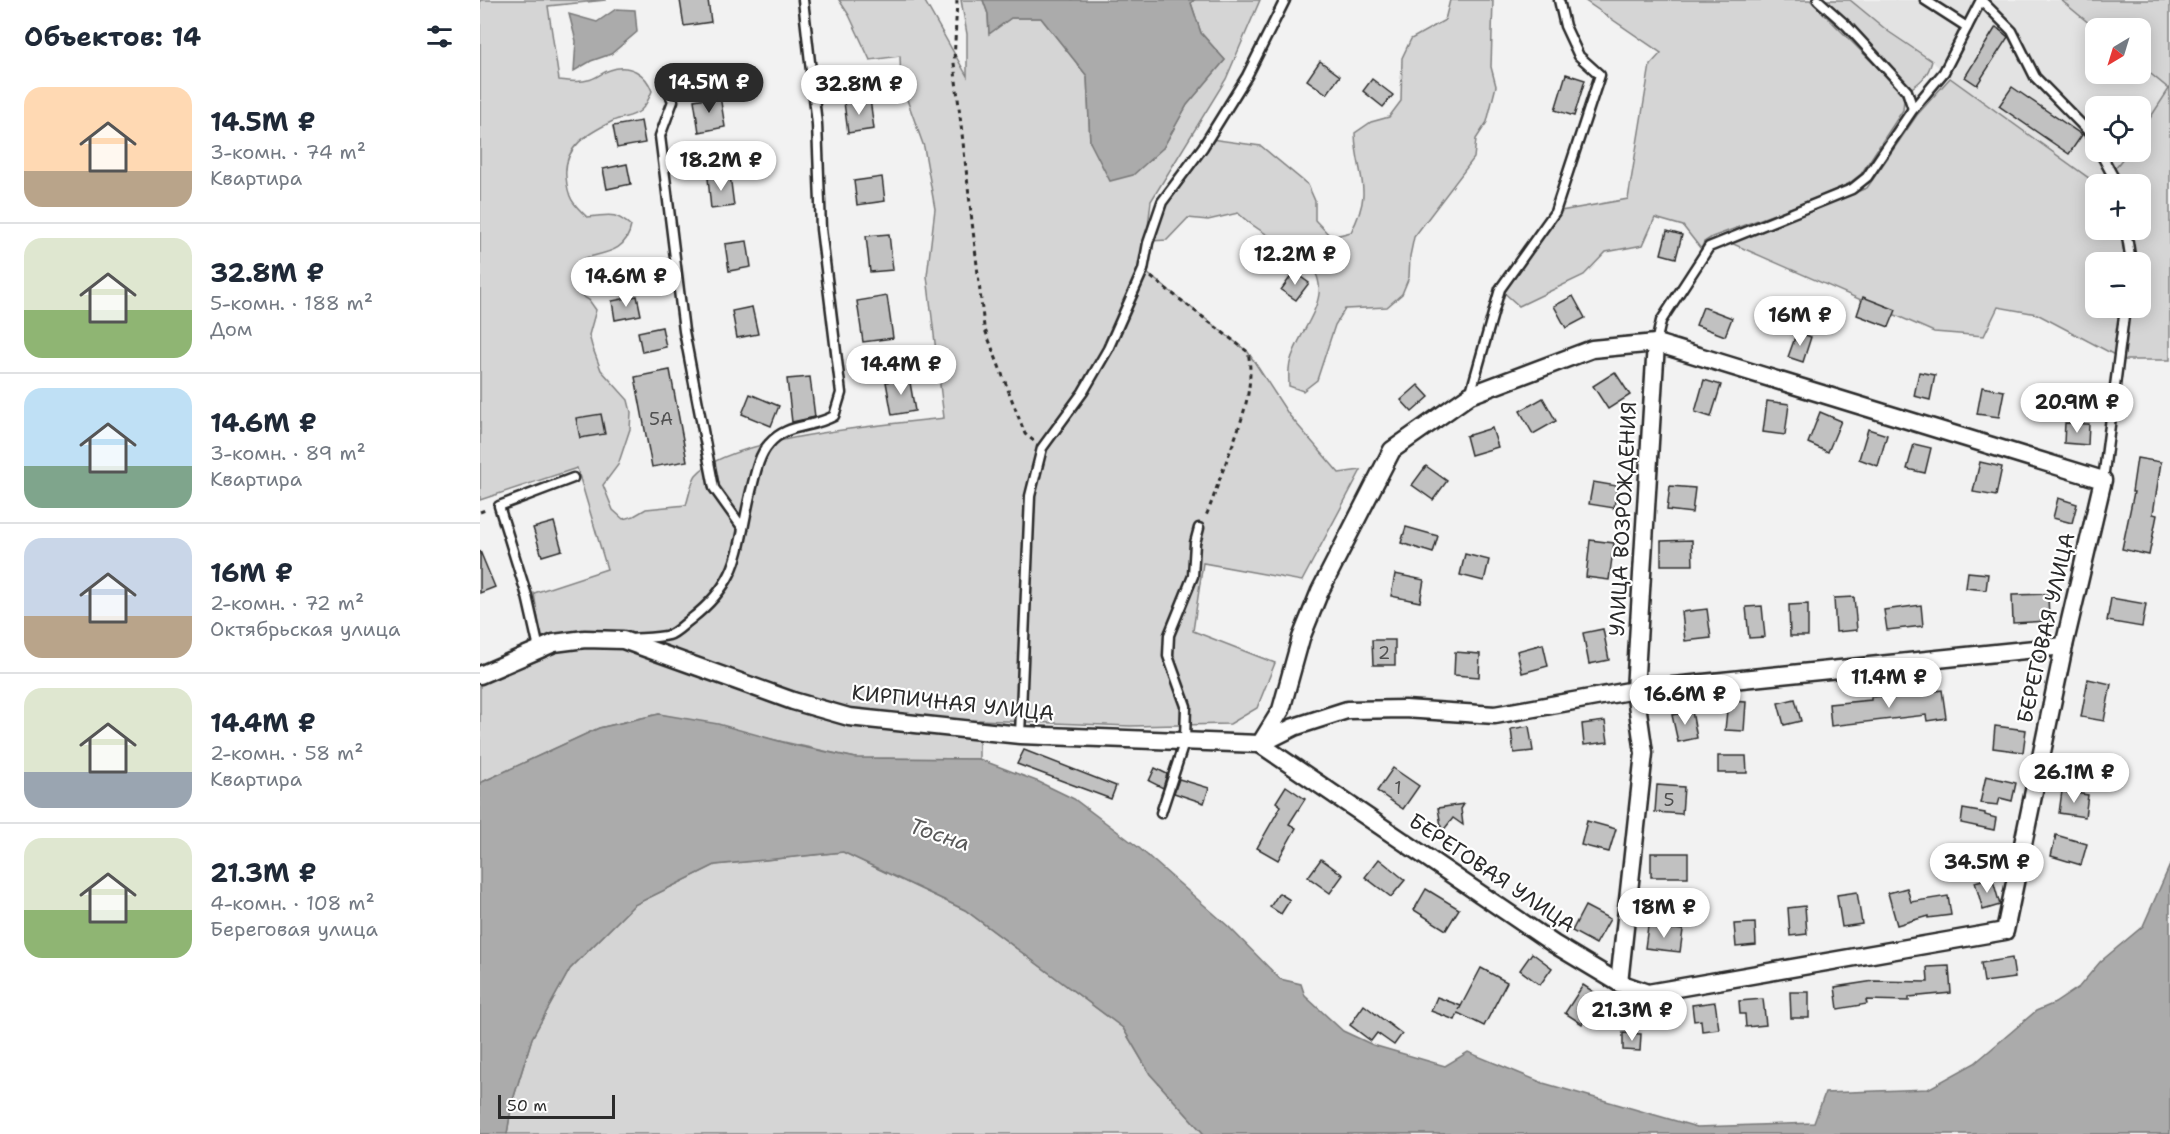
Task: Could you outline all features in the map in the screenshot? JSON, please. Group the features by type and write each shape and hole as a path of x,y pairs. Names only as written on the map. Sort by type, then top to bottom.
{"street":[{"path":"1260,744 1281,710 1301,638 1320,591 1392,450 1470,395 1592,349 1656,343 2103,480"},
{"name":"УЛИЦА ВОЗРОЖДЕНИЯ","path":"1619,982 1644,753 1635,690 1656,343"},
{"name":"БЕРЕГОВАЯ УЛИЦА","path":"1260,744 1554,944 1619,982 1648,993 2005,931 2064,646 2103,480"},
{"name":"КИРПИЧНАЯ УЛИЦА","path":"480,675 554,644 585,639 623,640 793,701 849,717 1020,735 1260,744"},
{"path":"1260,744 1294,727 1347,710 1405,709 1495,715 1635,690 2064,646"}],"lane":[{"path":"623,640 670,635 710,604 729,579 739,552 742,527 757,468 767,446 783,430 820,423 834,416 841,393 821,230 817,124 803,0"},
{"path":"1020,735 1030,496 1042,448 1083,392 1108,349 1143,270 1148,243 1162,202 1203,147 1247,76 1285,0"},
{"path":"1470,395 1500,289 1556,212 1600,75 1579,56 1565,26 1559,0"},
{"path":"1818,0 1847,26 1906,92 1912,109"},
{"path":"1925,0 1967,27"},
{"path":"1656,343 1661,321 1709,247 1852,189 1867,177 1912,109 1944,72 1981,0 2012,31 2035,76 2085,128"},
{"path":"664,81 674,101 660,136 684,331 714,488 742,527"},
{"path":"2103,480 2124,318"},
{"path":"539,649 527,596 499,506 573,478"},
{"path":"1161,813 1185,740 1186,706 1168,656 1169,635 1193,576 1199,528"}],"path":[{"path":"957,0 954,63 984,327 1025,434 1042,448"},
{"path":"1143,270 1248,352 1251,365 1244,412 1206,516 1199,528"}],"shaded area":[{"path":"480,0 606,0 548,6 559,80 585,81 610,70 624,68 641,75 652,91 646,105 637,113 595,130 579,142 573,149 566,166 570,195 574,204 587,217 615,216 631,226 625,241 620,246 585,258 576,281 578,293 589,300 596,310 589,335 601,370 628,400 631,412 630,429 618,465 603,485 613,510 623,519 646,509 686,505 696,475 714,462 741,451 812,434 944,418 927,276 935,209 924,147 901,83 900,56 870,60 849,15 839,0 924,0 967,76 967,34 961,0 983,0 988,14 989,33 1011,18 1041,18 1087,76 1090,142 1163,148 1187,105 1225,60 1201,33 1191,3 1194,0 1260,0 1226,79 1151,201 1143,270 1248,352 1289,415 1339,473 1361,470 1302,581 1203,563 1193,631 1275,663 1257,708 1230,724 1130,726 979,720 979,759 856,758 659,714 599,728 480,783 480,683 544,658 534,593 607,569 577,468 480,500"},
{"path":"1450,0 1493,0 1491,67 1496,86 1487,122 1476,139 1474,158 1414,237 1409,277 1402,294 1387,307 1345,309 1335,325 1317,380 1303,391 1289,386 1290,363 1294,350 1319,296 1319,283 1314,271 1303,258 1253,226 1238,213 1208,220 1188,218 1167,240 1150,241 1164,207 1211,139 1261,146 1308,185 1315,201 1315,220 1331,237 1351,232 1362,204 1363,193 1355,133 1371,122 1389,117 1401,101 1402,58 1411,39 1445,20"},
{"path":"1584,0 1810,0 1898,88 1904,99 1903,110 1861,174 1848,184 1807,202 1712,237 1704,242 1701,249 1683,226 1655,218 1643,245 1606,252 1584,275 1519,306 1500,289 1555,212 1628,199 1650,65 1661,53"},
{"path":"1818,0 1850,0 1889,32 1932,61 1926,75 1907,91"},
{"path":"1850,0 2061,0 2085,20 2085,84 2151,84 2151,74 2169,89 2151,116 2151,96 2085,96 2085,162 2120,162 2110,174 2085,175 1950,78 1932,61 1889,32"},
{"path":"2061,0 2170,0 2170,360 2124,360 2037,314 1998,307 1984,336 1934,332 1731,243 1867,188 1917,115 1950,78 2085,175 2085,240 2151,240 2151,174 2110,174 2120,162 2151,162 2151,117 2169,89 2151,74 2151,18 2085,18 2085,20"},
{"path":"843,852 965,910 1123,1028 1150,1074 1204,1134 507,1134 512,1103 532,1038 570,969 634,905 715,865"}],"water":[{"path":"983,0 1194,0 1191,3 1201,33 1225,60 1187,105 1163,148 1133,175 1110,181 1090,142 1087,76 1041,18 1011,18 989,34 988,14"},
{"path":"616,9 635,10 637,32 611,54 591,61 574,71 576,41 569,14 597,22"},
{"name":"Тосна","path":"659,714 718,724 793,745 856,758 979,759 1039,782 1074,799 1138,847 1229,927 1280,979 1301,984 1305,996 1343,1031 1373,1045 1445,1066 1468,1052 1543,1083 1697,1127 1814,1123 1825,1093 1928,1089 1975,1063 2036,1011 2055,1003 2079,987 2100,962 2143,926 2170,865 2170,1134 1204,1134 1150,1074 1123,1028 965,910 843,852 715,865 634,905 570,969 532,1038 512,1103 507,1134 480,1134 480,783 599,728"}],"building":[{"path":"680,0 708,0 711,22 684,26"},
{"path":"1996,27 2008,37 1977,85 1965,77"},
{"path":"1320,61 1340,76 1327,94 1307,80"},
{"path":"1566,74 1585,80 1574,116 1555,110"},
{"path":"1372,79 1393,95 1383,107 1363,91"},
{"path":"2012,87 2082,135 2069,154 1999,106"},
{"path":"720,96 725,127 699,132 694,100"},
{"path":"870,99 874,129 848,133 844,102"},
{"path":"641,121 645,143 617,148 613,126"},
{"path":"627,164 631,184 607,189 603,169"},
{"path":"730,175 734,206 711,209 708,178"},
{"path":"882,177 885,201 857,205 854,181"},
{"path":"1667,231 1682,235 1676,258 1661,254"},
{"path":"889,234 893,270 870,272 866,236"},
{"path":"747,241 751,267 729,271 725,244"},
{"path":"1294,272 1309,283 1296,300 1281,290"},
{"path":"637,296 641,315 615,320 612,301"},
{"path":"887,296 893,338 863,342 857,301"},
{"path":"1573,296 1585,318 1566,328 1554,306"},
{"path":"1863,297 1896,310 1889,327 1857,315"},
{"path":"752,307 758,334 737,338 732,311"},
{"path":"1703,307 1732,318 1725,336 1696,325"},
{"path":"662,327 666,347 642,352 638,332"},
{"path":"1797,332 1811,337 1803,362 1788,357"},
{"path":"670,370 687,461 652,467 635,377"},
{"path":"1615,372 1630,395 1608,409 1593,386"},
{"path":"1919,372 1935,375 1930,400 1914,396"},
{"path":"810,377 815,417 792,422 787,379"},
{"path":"909,377 915,411 892,415 886,382"},
{"path":"1704,380 1721,385 1711,417 1695,412"},
{"path":"1418,385 1429,397 1412,412 1401,400"},
{"path":"1982,387 2004,391 1999,417 1977,414"},
{"path":"750,394 779,406 771,426 742,414"},
{"path":"1543,398 1556,421 1533,434 1520,411"},
{"path":"1767,401 1789,404 1785,435 1763,432"},
{"path":"1820,412 1841,421 1828,452 1808,443"},
{"path":"601,414 605,434 580,438 576,418"},
{"path":"2065,423 2089,424 2088,445 2064,443"},
{"path":"1492,428 1498,447 1471,455 1466,436"},
{"path":"1868,429 1887,435 1878,466 1859,459"},
{"path":"1914,444 1931,448 1925,473 1907,469"},
{"path":"2137,458 2161,462 2153,514 2157,515 2149,555 2122,549 2134,492 2132,492"},
{"path":"1980,462 2002,467 1996,496 1973,492"},
{"path":"1426,466 1447,481 1433,500 1412,485"},
{"path":"1593,482 1617,486 1614,508 1589,504"},
{"path":"1670,486 1695,488 1692,513 1667,510"},
{"path":"2058,498 2077,504 2072,523 2053,518"},
{"path":"554,522 562,550 542,556 533,528"},
{"path":"1406,527 1438,536 1433,553 1401,543"},
{"path":"1590,540 1614,543 1609,580 1586,577"},
{"path":"1692,540 1693,565 1661,565 1661,541"},
{"path":"480,551 495,587 480,593"},
{"path":"1465,554 1489,560 1484,581 1460,575"},
{"path":"1968,572 1988,574 1986,590 1966,588"},
{"path":"1395,574 1424,580 1420,602 1391,596"},
{"path":"2048,594 2049,621 2013,623 2012,595"},
{"path":"1854,597 1857,630 1836,632 1834,598"},
{"path":"2111,598 2146,604 2142,627 2107,621"},
{"path":"1808,604 1808,636 1790,636 1789,605"},
{"path":"1921,605 1923,626 1887,630 1884,610"},
{"path":"1762,606 1765,637 1749,638 1746,607"},
{"path":"1707,609 1711,638 1685,641 1682,612"},
{"path":"1603,629 1609,660 1589,664 1583,633"},
{"path":"1372,640 1395,640 1395,665 1373,665"},
{"path":"1543,644 1548,666 1522,673 1517,651"},
{"path":"1455,652 1480,654 1479,677 1454,675"},
{"path":"2088,679 2111,684 2104,721 2081,717"},
{"path":"1942,690 1946,718 1927,721 1926,715 1831,726 1829,704"},
{"path":"1795,699 1801,721 1784,725 1778,703"},
{"path":"1728,701 1746,702 1744,731 1725,730"},
{"path":"1692,711 1697,738 1678,742 1672,715"},
{"path":"1605,721 1608,742 1584,745 1582,724"},
{"path":"1529,726 1533,751 1514,753 1511,729"},
{"path":"1995,726 2026,730 2023,752 1993,748"},
{"path":"1024,750 1116,786 1111,799 1017,764"},
{"path":"1718,756 1746,756 1747,773 1718,773"},
{"path":"1155,768 1167,774 1163,788 1149,781"},
{"path":"1393,768 1419,786 1403,809 1377,791"},
{"path":"1986,776 2016,783 2012,801 2000,798 1998,805 1980,803"},
{"path":"1179,779 1209,788 1204,803 1174,793"},
{"path":"1657,785 1684,787 1682,814 1655,812"},
{"path":"1286,786 1305,799 1289,824 1296,828 1278,860 1257,848 1281,806 1276,802"},
{"path":"2062,791 2088,795 2085,817 2059,813"},
{"path":"1464,804 1461,809 1463,825 1453,818 1442,832 1438,808"},
{"path":"1963,809 1985,813 1985,815 1996,818 1994,830 1961,823"},
{"path":"1587,821 1616,829 1609,852 1581,845"},
{"path":"2056,835 2087,844 2081,865 2051,856"},
{"path":"1651,853 1688,853 1688,877 1651,877"},
{"path":"1321,859 1343,875 1330,893 1308,877"},
{"path":"1379,859 1405,880 1391,897 1365,877"},
{"path":"1992,877 2000,905 1983,910 1975,882"},
{"path":"1907,888 1911,902 1948,896 1951,915 1928,918 1928,916 1897,925 1888,893"},
{"path":"1426,889 1459,909 1446,930 1414,910"},
{"path":"1857,892 1862,924 1842,927 1837,895"},
{"path":"1279,893 1290,900 1281,914 1270,907"},
{"path":"1585,906 1610,919 1596,944 1572,931"},
{"path":"1805,906 1807,934 1790,936 1788,908"},
{"path":"1755,923 1756,945 1736,947 1734,924"},
{"path":"1648,926 1683,930 1680,952 1645,948"},
{"path":"1532,953 1552,968 1540,985 1520,970"},
{"path":"2012,958 2015,978 1984,982 1981,963"},
{"path":"1949,966 1951,993 1909,997 1909,1001 1866,1000 1867,1004 1838,1009 1835,987 1874,981 1928,982 1927,967"},
{"path":"1481,968 1507,982 1484,1026 1458,1013 1455,1020 1431,1011 1437,997 1461,1006 1459,1010"},
{"path":"1583,985 1600,996 1582,1024 1565,1013"},
{"path":"1790,992 1809,992 1809,1018 1791,1018"},
{"path":"1763,999 1766,1025 1746,1027 1745,1014 1740,1014 1739,1001"},
{"path":"1715,1002 1719,1029 1702,1031 1701,1020 1694,1021 1692,1005"},
{"path":"1364,1005 1402,1034 1394,1045 1377,1033 1371,1041 1350,1025"},
{"path":"1623,1033 1641,1034 1640,1051 1623,1050"}]}
